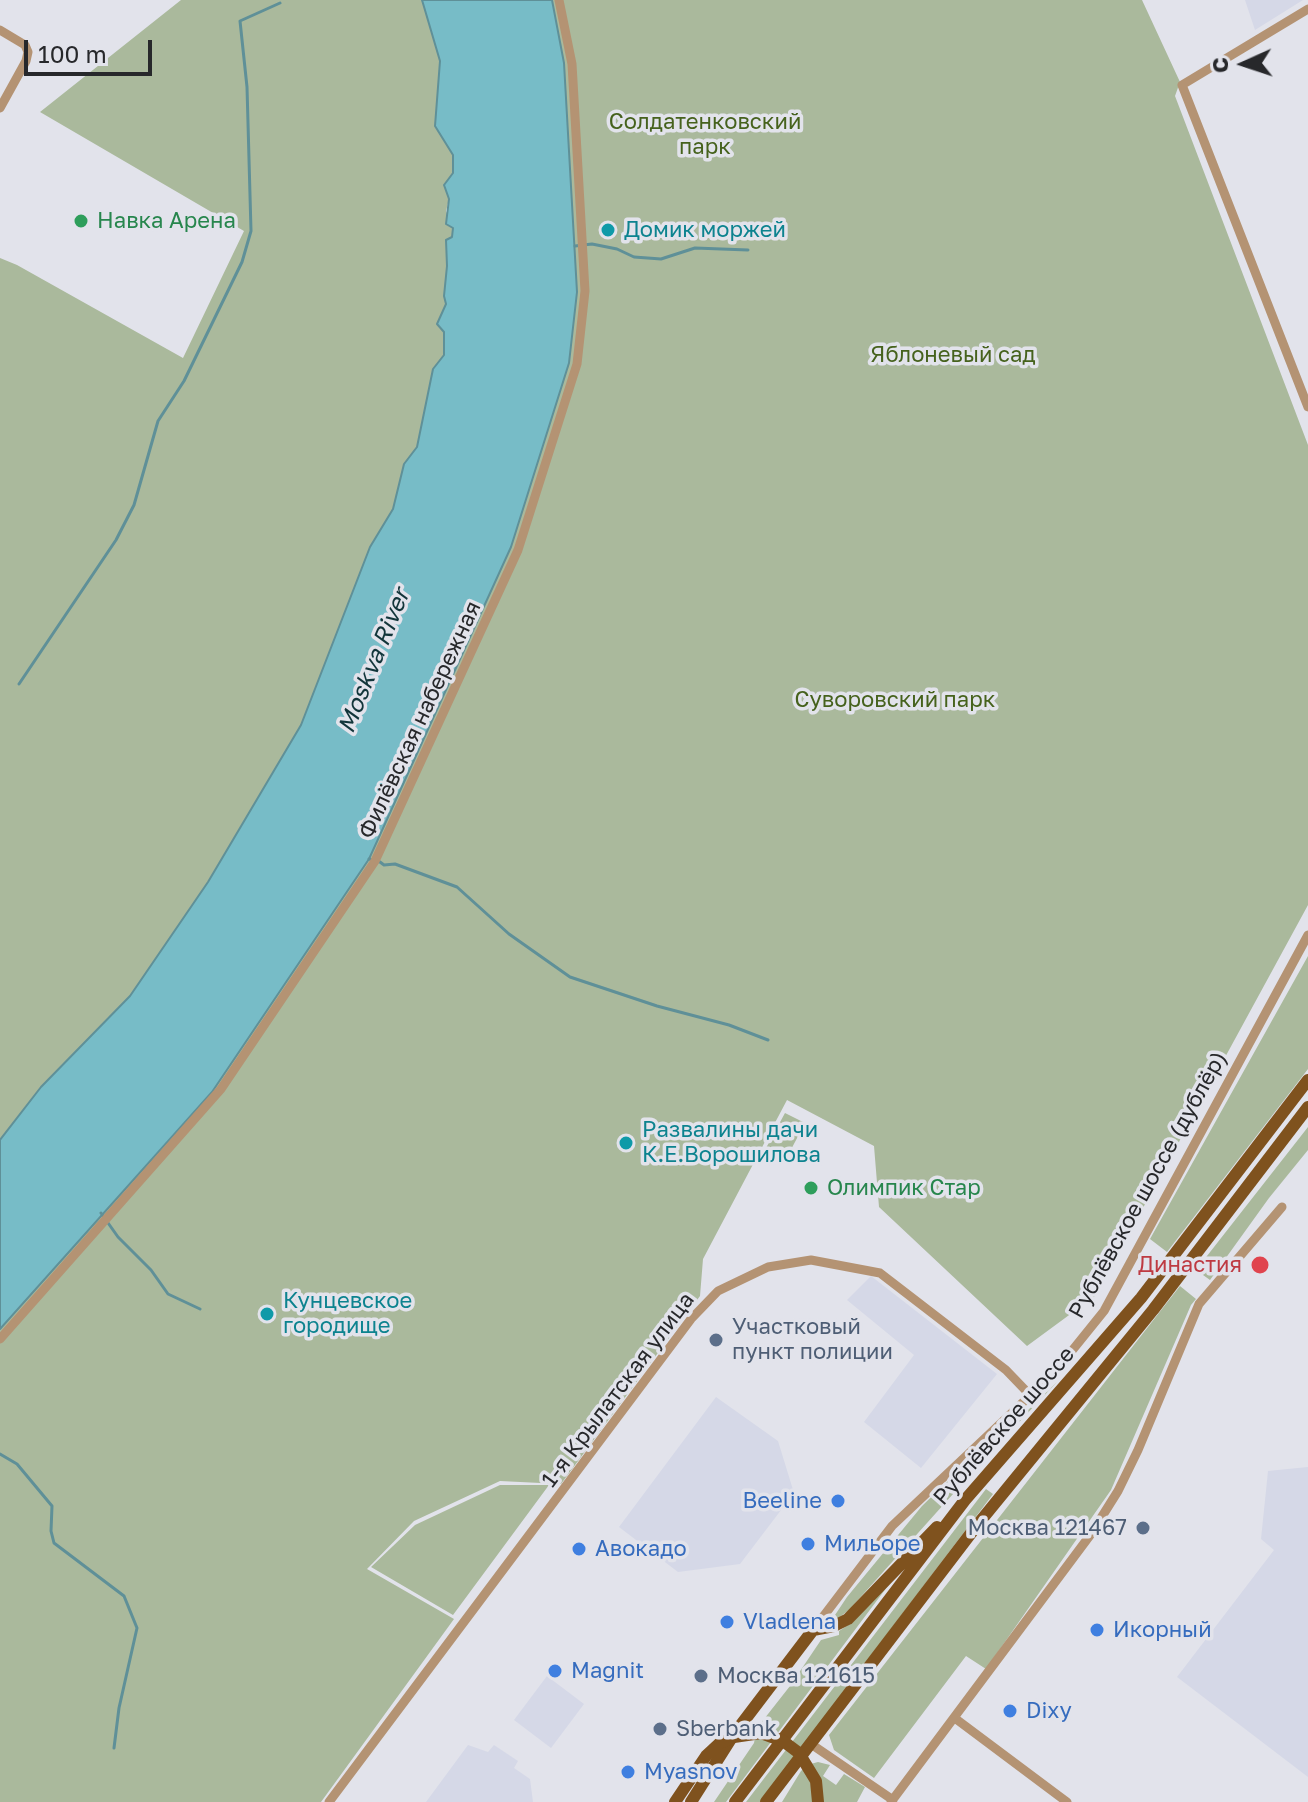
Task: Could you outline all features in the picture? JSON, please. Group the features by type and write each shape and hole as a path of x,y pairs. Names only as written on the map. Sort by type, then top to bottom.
{"main road":[{"name":"Рублёвское шоссе","path":"735,1802 965,1500 1141,1298 1308,1080"},
{"name":"Рублёвское шоссе","path":"766,1802 978,1524 1153,1310 1308,1107"},
{"path":"813,1630 834,1626 848,1619 911,1551 965,1500"},
{"name":"Рублёвское шоссе (дублёр)","path":"691,1802 734,1734 813,1630"},
{"path":"675,1802 706,1756 720,1743 734,1737 761,1733 783,1741 799,1753 816,1781 818,1802"}],"street":[{"name":"Филёвская набережная","path":"0,1339 221,1089 375,861 518,550 577,364 585,291 572,64 559,0"},
{"path":"1308,9 1182,85 1308,407"},
{"path":"0,30 25,45 28,52 26,61 1,102"},
{"name":"Рублёвское шоссе (дублёр)","path":"813,1630 912,1504 1031,1396 1074,1351 1104,1311 1308,935"},
{"path":"811,1744 892,1801 1091,1534 1118,1491 1199,1304 1282,1207"},
{"name":"1-я Крылатская улица","path":"329,1802 691,1319 718,1291 768,1267 811,1260 880,1273 1006,1370 1031,1396"},
{"path":"956,1719 1067,1802"}],"shaded area":[{"path":"1245,0 1303,0 1255,30"},
{"path":"871,1276 997,1374 921,1468 864,1422 914,1355 847,1300"},
{"path":"716,1397 778,1441 794,1493 740,1564 678,1572 619,1527"},
{"path":"1308,1467 1308,1777 1177,1677 1274,1550 1261,1539 1268,1471"},
{"path":"547,1676 584,1704 551,1748 514,1720"},
{"path":"468,1745 488,1752 494,1745 518,1761 514,1768 530,1779 533,1802 426,1802"}],"green space":[{"path":"181,0 422,0 440,61 435,126 453,155 453,173 444,185 449,199 446,211 453,228 452,237 446,240 446,304 437,324 444,332 444,355 433,369 417,447 404,464 393,509 370,547 301,725 208,882 130,996 41,1087 0,1140 0,258 183,358 244,231 40,112"},
{"name":"Суворовский парк","path":"552,0 1142,0 1180,82 1175,96 1308,445 1308,905 1095,1296 1027,1346 879,1207 874,1146 787,1100 703,1259 700,1296 561,1484 500,1481 414,1521 367,1569 454,1619 321,1802 0,1802 0,1329 212,1092 369,859 511,547 577,292 564,63"},
{"path":"1308,956 1308,1069 1167,1252 1150,1239"},
{"path":"785,1113 805,1123 786,1159 766,1148"},
{"path":"1308,1127 1308,1150 1210,1280 1196,1270"},
{"path":"1180,1286 1196,1299 1111,1490 986,1669 966,1656 874,1778 834,1750 829,1735"},
{"path":"1057,1382 849,1610 837,1619 835,1615 847,1597 922,1506 958,1471 992,1445"},
{"path":"500,1485 549,1485 453,1615 371,1567 415,1525"},
{"path":"986,1489 993,1494 760,1802 746,1802"},
{"path":"902,1567 726,1802 714,1802 754,1743 757,1728 821,1640 839,1635 839,1631 853,1622"},
{"path":"818,1762 830,1765 823,1776 836,1785 844,1774 865,1787 857,1802 782,1802 801,1771 807,1765"}],"water":[{"name":"Moskva River","path":"422,0 552,0 564,63 577,292 569,363 511,547 369,859 212,1092 0,1329 0,1140 41,1087 130,996 208,882 301,725 370,547 393,509 404,464 417,447 433,369 444,355 444,332 437,324 446,304 446,240 452,237 453,228 446,224 449,199 444,185 453,173 453,155 435,126 440,61"}],"waterway":[{"path":"19,684 116,540 134,505 158,421 184,381 242,262 251,231 247,87 240,21 280,3"},
{"path":"575,246 592,244 617,249 634,257 661,259 695,248 748,250"},
{"path":"369,859 384,865 395,864 457,887 509,934 570,977 657,1006 729,1025 768,1040"},
{"path":"101,1213 168,1294 200,1309"},
{"path":"0,1454 17,1464 52,1506 54,1543 124,1596 137,1628 119,1708 114,1748"}],"place":[{"name":"Навка Арена","path":"81,221"},
{"name":"Домик моржей","path":"608,230"},
{"name":"Развалины дачи К.Е.Ворошилова","path":"626,1143"},
{"name":"Олимпик Стар","path":"811,1188"},
{"name":"Династия","path":"1260,1265"},
{"name":"Кунцевское городище","path":"267,1314"},
{"name":"Участковый пункт полиции","path":"716,1340"},
{"name":"Beeline","path":"838,1501"},
{"name":"Москва 121467","path":"1143,1528"},
{"name":"Мильоре","path":"808,1544"},
{"name":"Авокадо","path":"579,1549"},
{"name":"Vladlena","path":"727,1622"},
{"name":"Икорный","path":"1097,1630"},
{"name":"Magnit","path":"555,1671"},
{"name":"Москва 121615","path":"701,1676"},
{"name":"Dixy","path":"1010,1711"},
{"name":"Sberbank","path":"660,1729"},
{"name":"Myasnov","path":"628,1772"}],"park label":[{"name":"Солдатенковский парк","path":"705,134"},
{"name":"Яблоневый сад","path":"953,355"}]}
